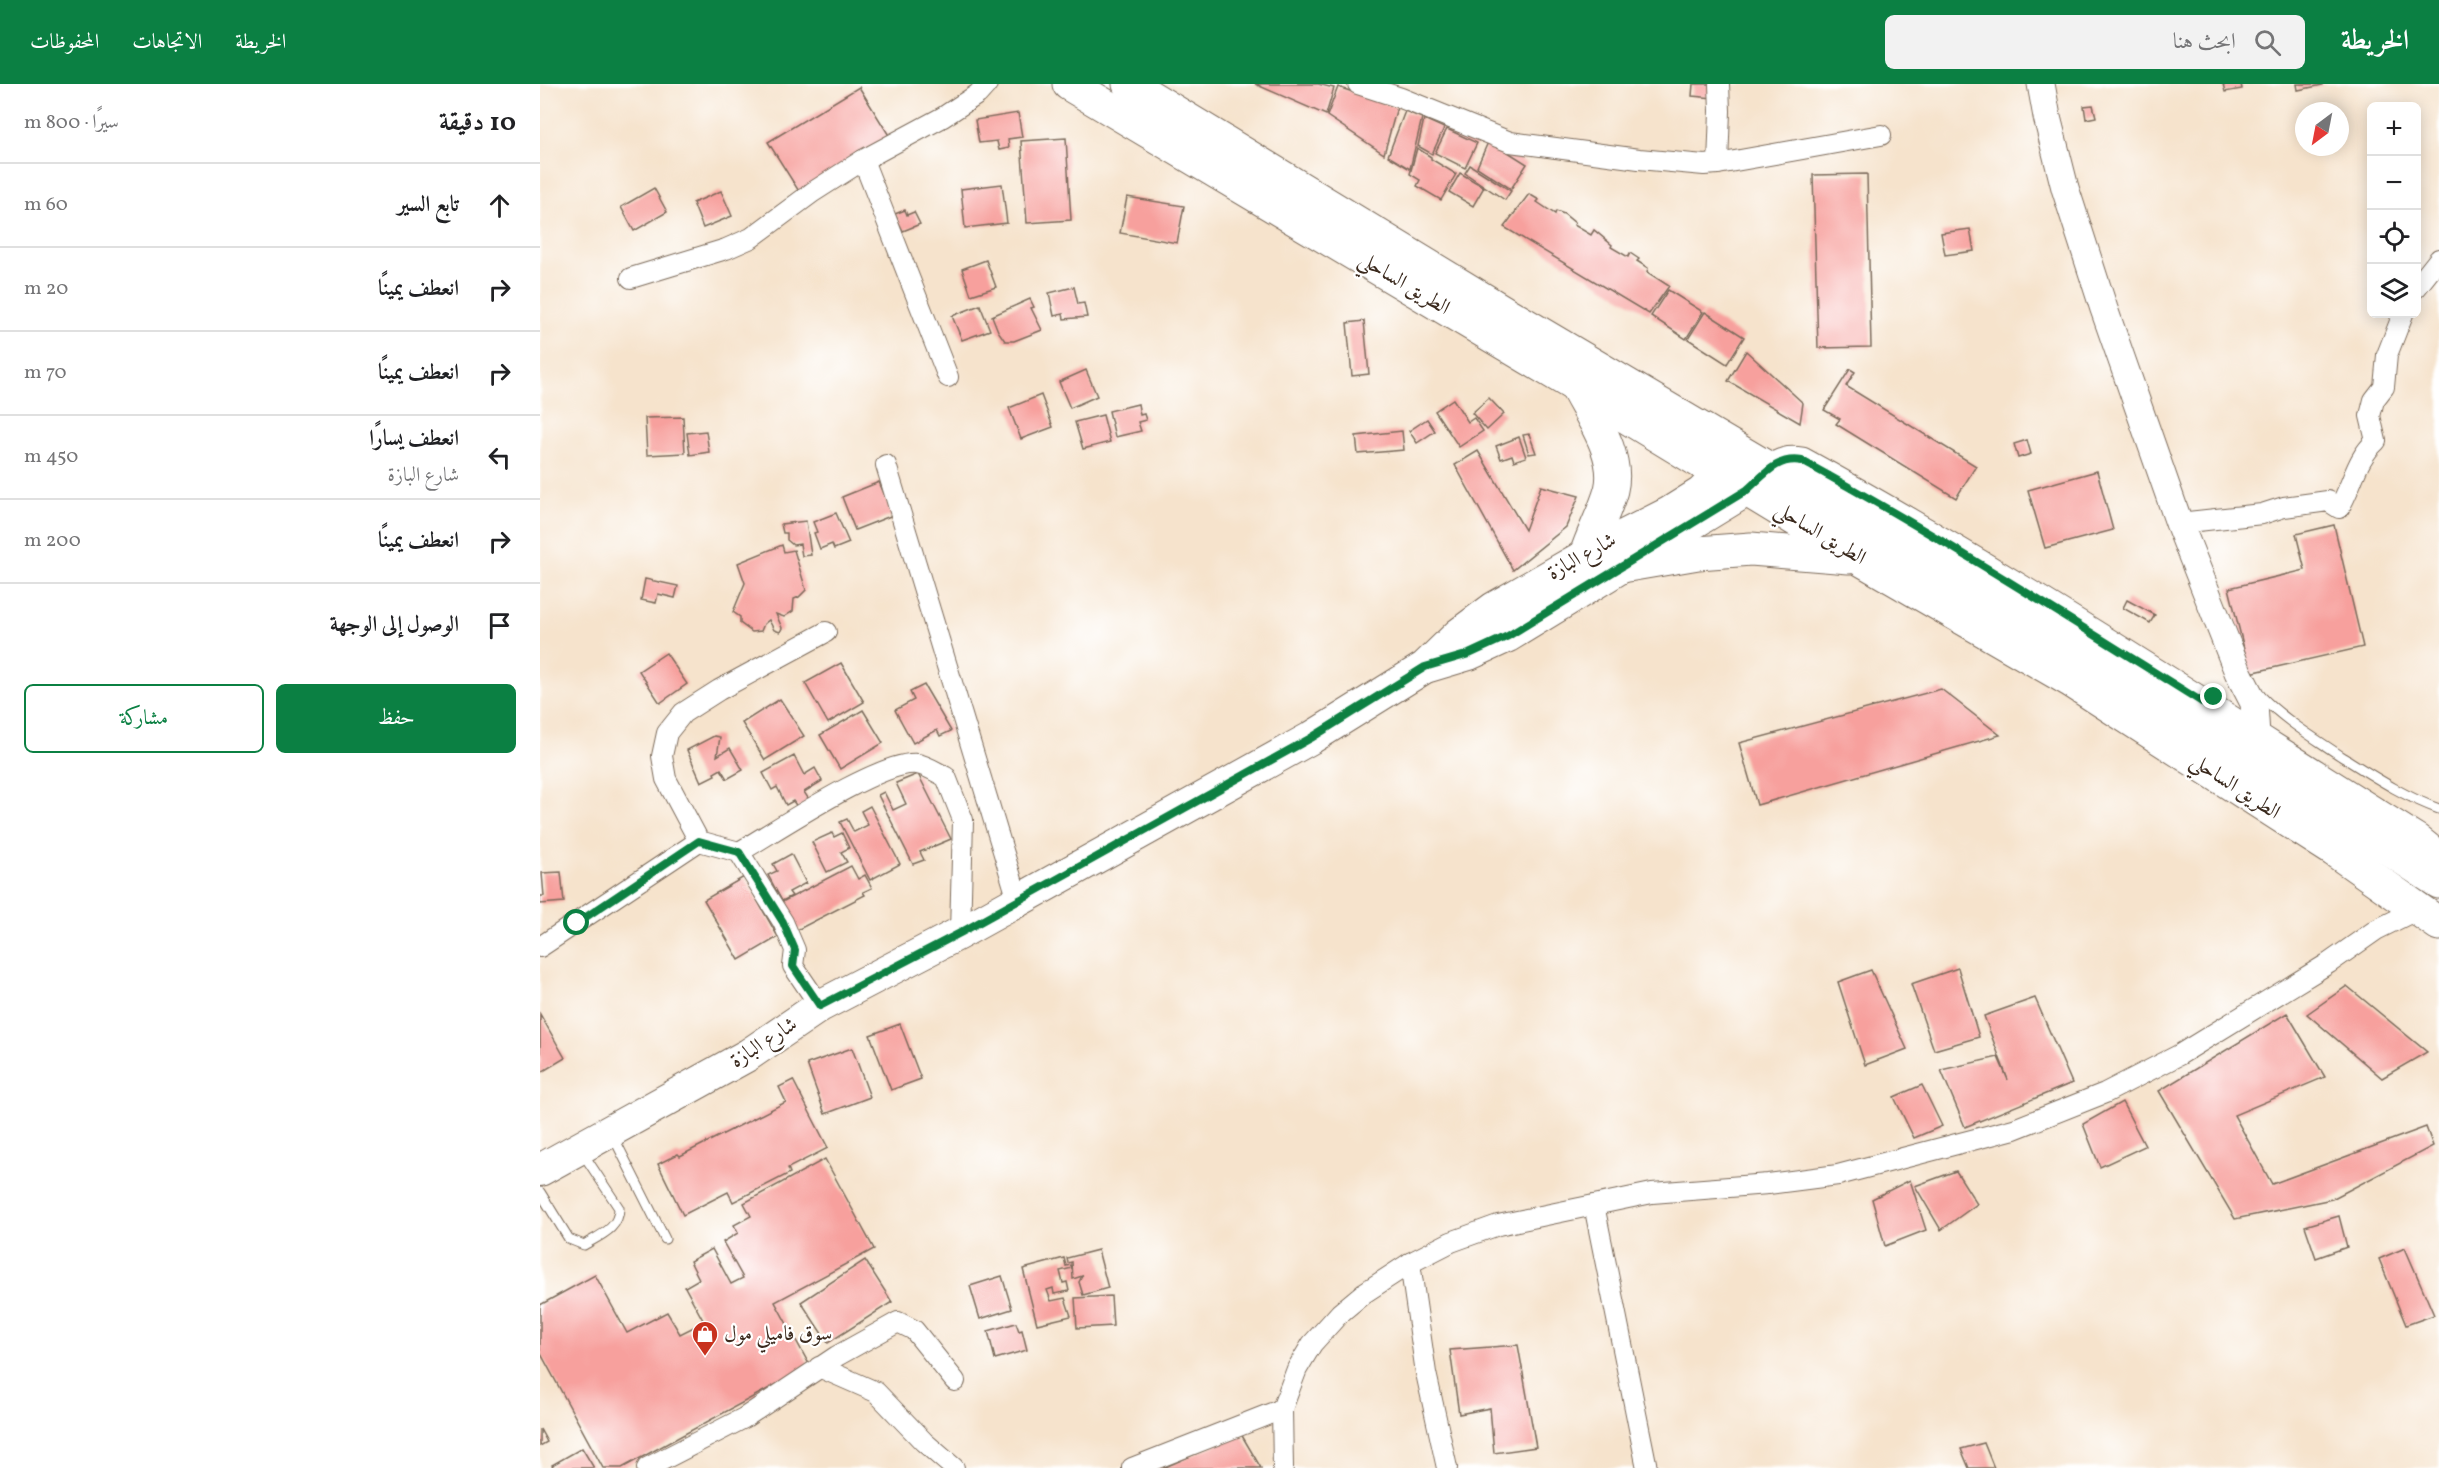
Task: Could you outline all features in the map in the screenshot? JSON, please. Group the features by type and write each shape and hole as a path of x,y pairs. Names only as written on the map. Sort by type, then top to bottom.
{"highway":[{"name":"الطريق الساحلي","path":"1069,84 1576,386 1745,472 2086,657 2302,792 2439,882"},
{"name":"الطريق الساحلي","path":"1133,85 1507,314 1745,472 1859,558 2070,680 2334,850 2428,916"},
{"path":"1576,386 1608,451 1613,470 1611,489 1586,555"},
{"path":"1622,566 1698,553 1751,549 1859,558"}],"main road":[{"name":"شارع البازة","path":"540,1170 748,1055 820,1006 960,933 1311,738 1425,667 1459,634 1494,608 1586,555 1745,472"},
{"name":"شارع البازة","path":"1425,667 1469,654 1508,636 1622,566 1745,472"}],"street":[{"path":"632,278 726,249 751,238 813,192 863,159 943,117 978,94 987,84"},
{"path":"1358,84 1401,98 1510,142 1639,159 1704,165 1718,164 1881,135"},
{"path":"1718,164 1719,84"},
{"path":"2042,84 2047,117 2065,189 2179,523 2238,672 2254,703 2256,736"},
{"path":"863,159 948,377"},
{"path":"2421,282 2439,259"},
{"path":"2179,523 2262,514 2284,507 2328,501 2339,508 2350,489 2354,472 2365,451 2376,441 2370,416 2374,400 2384,387 2387,355 2401,318"},
{"path":"1745,472 1791,459 1802,461 1988,570 2428,841 2439,855"},
{"path":"886,465 1018,900"},
{"path":"820,1006 793,966 795,950 783,922 739,852 699,841 666,779 662,756 667,733 683,713 719,690 826,632"},
{"path":"2205,704 2238,672"},
{"path":"739,852 872,775 897,765 918,764 946,777 963,820 960,933"},
{"path":"540,947 699,841"},
{"path":"1283,1468 1282,1409 1297,1369 1312,1344 1340,1313 1364,1293 1410,1263 1451,1242 1498,1225 1652,1193 1768,1184 1838,1175 2014,1130 2106,1093 2179,1055 2329,963 2376,930 2428,916"},
{"path":"1594,1205 1647,1468"},
{"path":"1410,1263 1426,1373 1448,1468"},
{"path":"646,1468 744,1418 819,1367 898,1322 914,1330 955,1381"},
{"path":"819,1367 876,1392 924,1442 954,1468"},
{"path":"1132,1468 1282,1409"}],"lane":[{"path":"2238,672 2276,710 2300,729 2388,786 2439,809"},
{"path":"611,1131 665,1239"},
{"path":"540,1192 569,1239 575,1243 584,1245 614,1225 619,1219 619,1208 579,1148"}],"building":[{"path":"1255,84 1318,84 1334,88 1326,115"},
{"path":"1693,84 1715,84 1714,98 1692,96"},
{"path":"2223,84 2241,84 2242,89 2225,92"},
{"path":"2297,84 2323,84 2323,85 2298,90"},
{"path":"859,87 890,137 800,193 768,142"},
{"path":"1338,87 1397,107 1384,154 1327,116"},
{"path":"2093,105 2096,117 2086,119 2084,106"},
{"path":"1405,111 1422,118 1410,169 1388,156"},
{"path":"1018,113 1022,137 1008,139 1009,148 999,150 997,141 979,143 975,120"},
{"path":"1424,119 1444,128 1432,154 1418,146"},
{"path":"1447,129 1477,143 1465,168 1435,153"},
{"path":"1066,138 1071,220 1027,223 1021,141"},
{"path":"1489,140 1527,164 1511,189 1477,167"},
{"path":"1417,148 1456,174 1441,200 1417,186 1420,180 1410,174"},
{"path":"1470,165 1511,191 1505,200 1465,173"},
{"path":"1460,173 1484,187 1473,206 1449,192"},
{"path":"1867,174 1871,347 1818,348 1813,175"},
{"path":"1002,184 1007,223 965,228 961,189"},
{"path":"654,188 667,212 634,231 621,207"},
{"path":"721,191 732,216 703,228 693,203"},
{"path":"1529,194 1555,214 1556,211 1564,214 1575,223 1574,225 1591,235 1594,230 1612,245 1611,247 1628,257 1630,253 1648,268 1647,272 1669,286 1649,314 1504,227"},
{"path":"1127,197 1184,206 1177,243 1120,233"},
{"path":"905,210 907,215 914,212 920,224 903,231 895,214"},
{"path":"1970,229 1974,251 1945,255 1941,233"},
{"path":"986,260 996,287 971,295 962,269"},
{"path":"1074,287 1078,304 1084,303 1087,317 1064,319 1063,314 1054,316 1049,293"},
{"path":"1668,290 1703,312 1686,339 1651,316"},
{"path":"1030,299 1034,307 1031,308 1042,330 1014,341 1005,341 992,316"},
{"path":"980,305 990,330 962,340 952,316"},
{"path":"1705,312 1744,337 1727,364 1688,339"},
{"path":"1364,321 1369,374 1352,376 1347,323"},
{"path":"1746,351 1803,403 1800,423 1728,381"},
{"path":"1850,369 1855,372 1846,386 1976,466 1956,498 1836,424 1840,419 1824,410"},
{"path":"1086,370 1097,396 1070,408 1059,382"},
{"path":"1041,395 1053,427 1021,439 1009,408"},
{"path":"1489,398 1504,414 1487,430 1472,413"},
{"path":"1453,399 1468,422 1474,418 1483,431 1459,447 1435,411"},
{"path":"1138,404 1140,415 1144,414 1146,420 1138,422 1141,431 1115,437 1109,411"},
{"path":"1103,415 1110,442 1083,449 1075,422"},
{"path":"683,417 685,453 647,455 645,418"},
{"path":"1427,419 1435,431 1417,443 1409,431"},
{"path":"706,431 709,452 690,455 687,433"},
{"path":"1402,431 1404,450 1358,454 1356,436"},
{"path":"1529,434 1536,453 1529,454 1523,435"},
{"path":"1519,437 1526,457 1514,461 1512,455 1501,459 1496,446"},
{"path":"2027,440 2031,454 2018,458 2014,444"},
{"path":"1478,451 1525,530 1541,486 1579,496 1566,527 1513,570 1455,465"},
{"path":"2097,471 2113,530 2045,548 2028,490"},
{"path":"879,482 893,515 855,530 842,497"},
{"path":"836,513 849,543 834,549 832,544 820,549 813,522"},
{"path":"806,521 811,555 802,556 800,544 793,545 787,540 787,533 783,533 781,524"},
{"path":"2334,525 2363,647 2250,673 2229,588 2305,570 2296,534"},
{"path":"782,545 784,552 794,550 806,590 794,599 793,611 784,617 776,614 782,628 780,632 774,630 769,620 761,631 752,632 740,623 740,617 733,612 745,583 738,563"},
{"path":"645,579 678,586 675,598 658,594 656,603 641,600"},
{"path":"2127,600 2155,615 2150,623 2123,608"},
{"path":"666,653 687,684 660,703 639,671"},
{"path":"841,663 864,702 828,723 805,683"},
{"path":"924,685 951,731 940,736 937,730 913,743 895,710 914,700 910,692"},
{"path":"1941,689 2000,735 1757,805 1739,743"},
{"path":"780,699 804,736 765,760 742,723"},
{"path":"863,710 883,743 840,769 820,735"},
{"path":"714,736 720,737 717,756 730,748 743,770 727,779 721,769 701,782 687,750"},
{"path":"794,756 804,775 815,768 822,781 804,792 810,801 798,808 793,801 786,805 777,787 772,790 763,773"},
{"path":"918,774 951,839 920,852 924,860 913,864 878,795 884,792 893,810 906,804 896,783"},
{"path":"870,806 900,864 870,880 840,822 847,819 854,832 868,825 861,811"},
{"path":"832,833 834,837 842,833 849,848 841,852 847,862 827,872 812,842"},
{"path":"791,854 806,883 789,892 792,896 782,901 768,875 777,871 773,864"},
{"path":"851,866 858,879 865,875 872,888 863,892 865,895 797,930 782,902"},
{"path":"561,872 564,902 540,904 540,896 544,896 542,873"},
{"path":"744,877 778,937 739,960 704,900"},
{"path":"1958,968 1979,1037 1934,1050 1911,984"},
{"path":"1871,970 1907,1049 1865,1065 1838,982"},
{"path":"2347,986 2427,1052 2382,1078 2307,1014"},
{"path":"2035,998 2072,1083 1965,1127 1941,1070 1998,1057 2008,1080 1984,1016"},
{"path":"2287,1013 2325,1077 2234,1115 2272,1184 2426,1127 2433,1146 2332,1199 2235,1219 2159,1091"},
{"path":"540,1014 565,1058 540,1073"},
{"path":"900,1024 921,1079 891,1090 870,1035"},
{"path":"852,1048 870,1097 825,1114 807,1064"},
{"path":"793,1080 828,1148 788,1168 790,1173 733,1202 728,1192 683,1215 658,1164 678,1154 680,1156 786,1102 779,1087"},
{"path":"1922,1085 1942,1126 1914,1138 1894,1097"},
{"path":"2122,1102 2145,1146 2100,1167 2083,1124"},
{"path":"825,1159 874,1249 775,1302 810,1366 622,1468 603,1468 540,1352 540,1305 595,1275 627,1333 667,1312 680,1334 704,1322 685,1287 699,1279 690,1261 712,1249 731,1284 743,1278 723,1242 738,1233 734,1225 751,1216 744,1203"},
{"path":"1956,1171 1977,1204 1941,1230 1915,1186"},
{"path":"1910,1180 1926,1230 1885,1246 1872,1199"},
{"path":"2339,1216 2347,1247 2316,1258 2305,1226"},
{"path":"2405,1248 2434,1315 2406,1325 2379,1259"},
{"path":"1098,1250 1108,1288 1083,1295 1079,1282 1082,1276 1073,1279 1072,1262 1068,1263 1067,1258"},
{"path":"1064,1258 1066,1266 1071,1265 1072,1268 1060,1271 1063,1283 1067,1282 1069,1291 1054,1294 1053,1288 1047,1290 1051,1301 1065,1298 1071,1316 1037,1324 1023,1269"},
{"path":"865,1260 892,1302 828,1343 801,1302"},
{"path":"1002,1276 1012,1309 980,1319 970,1286"},
{"path":"1111,1296 1113,1326 1077,1328 1075,1298"},
{"path":"1016,1323 1019,1331 1022,1330 1027,1350 995,1359 988,1331"},
{"path":"1518,1345 1536,1447 1494,1453 1490,1408 1459,1414 1450,1350"},
{"path":"540,1429 547,1442 540,1446"},
{"path":"1241,1434 1261,1468 1163,1468"},
{"path":"1984,1443 1994,1468 1969,1468 1961,1449"},
{"path":"582,1448 594,1468 554,1468 552,1465"}],"place":[{"name":"سوق فاميلي مول","path":"705,1357"}],"route":[{"path":"577,923 699,841 739,852 783,922 795,950 793,966 820,1006 960,933 1311,738 1425,667 1469,654 1508,636 1747,490 1780,462 1791,459 1802,461 1879,505 2205,704 2214,697"}]}
